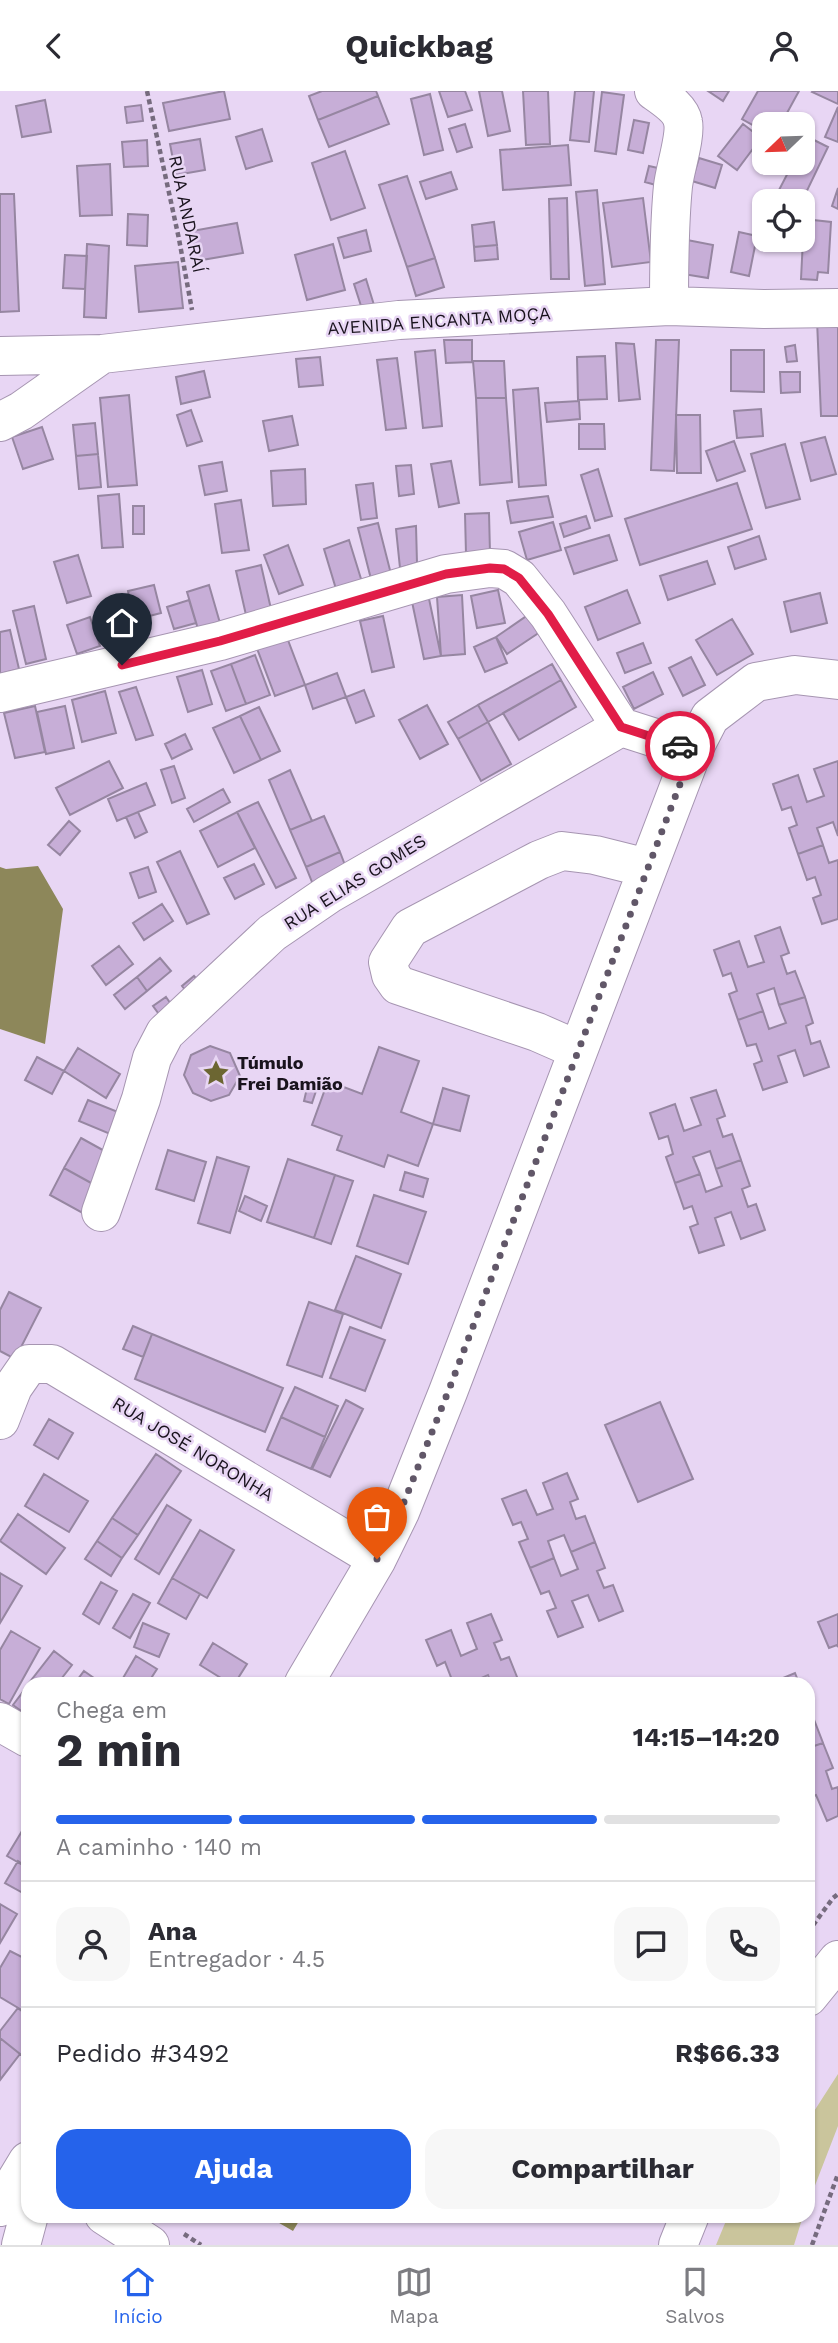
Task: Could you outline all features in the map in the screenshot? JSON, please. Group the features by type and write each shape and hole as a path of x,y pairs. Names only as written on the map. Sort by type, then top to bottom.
{"street":[{"path":"654,91 677,110 683,118 684,129 675,169 670,217 669,306"},
{"name":"AVENIDA ENCANTA MOÇA","path":"0,356 102,354 399,320 669,306 838,308"},
{"path":"0,422 21,411 102,354"},
{"path":"0,693 220,641 446,574 490,568 504,569 519,578 548,614 621,727 701,733"},
{"path":"308,1677 377,1559 400,1512 701,733 757,682 796,675 838,680"},
{"name":"RUA ELIAS GOMES","path":"101,1212 141,1099 152,1058 165,1033 272,933 328,894 621,727"},
{"path":"578,1050 537,1031 398,985 387,962 410,928 539,860 562,851 595,855 648,868"},
{"name":"RUA JOSÉ NORONHA","path":"6,1403 29,1364 52,1364 377,1559"},
{"path":"0,1722 21,1734"},
{"path":"815,1988 838,1959"},
{"path":"0,2207 21,2176"},
{"path":"21,2245 27,2223"},
{"path":"116,2223 150,2245"},
{"path":"678,2245 687,2223"}],"path":[{"name":"RUA ANDARAÍ","path":"147,91 179,239 197,342"},
{"path":"815,1922 838,1894"},
{"path":"812,2245 838,2174"}],"shaded area":[{"path":"38,866 63,909 45,1044 0,1029 0,867 6,869"},
{"path":"838,2074 838,2126 815,2185 815,2110"},
{"path":"279,2223 298,2223 293,2231"},
{"path":"725,2223 801,2223 794,2245 716,2245"}],"building":[{"path":"224,91 230,119 169,131 163,103"},
{"path":"322,91 376,91 378,96 318,120 309,96"},
{"path":"439,91 465,91 472,110 448,117"},
{"path":"479,91 502,91 510,131 488,136"},
{"path":"523,91 548,91 550,144 526,145"},
{"path":"575,91 594,91 589,142 570,140"},
{"path":"708,91 729,91 723,101"},
{"path":"758,91 799,91 788,112 752,112 752,125 742,119"},
{"path":"838,91 838,104 812,92"},
{"path":"602,92 624,95 616,154 595,151"},
{"path":"430,94 443,150 424,155 411,99"},
{"path":"378,96 389,124 329,147 318,120"},
{"path":"45,100 51,132 22,137 16,106"},
{"path":"141,105 143,121 127,123 125,107"},
{"path":"838,107 838,142 825,137"},
{"path":"634,120 649,123 643,153 628,150"},
{"path":"465,124 472,147 457,152 449,129"},
{"path":"743,124 752,131 752,150 737,170 718,156"},
{"path":"262,129 272,161 246,169 236,137"},
{"path":"200,139 205,170 176,175 170,144"},
{"path":"147,140 148,166 124,167 122,142"},
{"path":"816,141 828,147 816,172"},
{"path":"568,145 571,185 503,190 500,150"},
{"path":"345,151 365,208 331,220 312,163"},
{"path":"699,158 722,165 715,188 692,181"},
{"path":"110,164 112,215 80,216 77,166"},
{"path":"649,166 667,170 663,187 645,182"},
{"path":"451,172 457,189 426,199 420,182"},
{"path":"787,175 815,175 808,189 780,189"},
{"path":"407,176 435,258 407,267 379,185"},
{"path":"838,188 838,209 832,206"},
{"path":"597,190 605,284 585,286 576,192"},
{"path":"0,194 14,194 19,311 0,312"},
{"path":"567,198 569,279 551,279 549,199"},
{"path":"643,198 651,262 612,267 603,203"},
{"path":"128,214 148,215 147,246 127,245"},
{"path":"815,220 831,222 828,273 818,272 817,280 801,279 802,252 815,252"},
{"path":"494,222 497,245 474,247 472,225"},
{"path":"237,223 243,253 196,261 192,231"},
{"path":"366,230 371,251 344,258 338,238"},
{"path":"739,232 752,235 754,252 749,276 731,272"},
{"path":"682,239 713,245 708,278 677,273"},
{"path":"87,244 109,246 106,318 84,317"},
{"path":"333,244 345,290 307,300 295,255"},
{"path":"497,245 498,259 475,261 474,247"},
{"path":"65,255 87,256 85,289 63,288"},
{"path":"435,258 444,287 416,296 407,267"},
{"path":"178,262 183,308 139,312 135,266"},
{"path":"366,279 374,305 362,309 354,284"},
{"path":"838,319 838,416 821,416 817,320"},
{"path":"444,340 472,340 472,362 446,363"},
{"path":"656,340 679,340 674,471 651,470"},
{"path":"616,343 634,344 640,399 619,401"},
{"path":"795,345 797,361 787,362 785,347"},
{"path":"435,350 442,426 423,428 415,352"},
{"path":"731,350 764,350 764,392 731,391"},
{"path":"605,356 607,399 578,400 577,357"},
{"path":"320,357 323,385 299,387 296,359"},
{"path":"397,358 406,428 386,430 377,360"},
{"path":"473,361 504,361 506,398 476,398"},
{"path":"204,371 210,397 181,404 176,377"},
{"path":"780,372 800,372 800,392 781,393"},
{"path":"538,388 546,485 519,487 513,390"},
{"path":"129,395 137,485 108,487 100,398"},
{"path":"476,398 506,398 512,482 480,485"},
{"path":"579,401 580,419 547,422 545,403"},
{"path":"761,409 763,436 737,438 734,411"},
{"path":"191,410 202,441 187,446 177,415"},
{"path":"676,415 700,415 701,473 677,473"},
{"path":"292,416 298,445 269,451 263,421"},
{"path":"95,423 98,454 76,456 73,425"},
{"path":"579,424 604,424 605,449 579,449"},
{"path":"42,427 53,459 23,469 12,437"},
{"path":"825,437 836,474 811,481 801,443"},
{"path":"734,441 745,471 717,481 706,451"},
{"path":"785,444 800,499 766,508 751,454"},
{"path":"98,454 101,487 79,489 76,456"},
{"path":"451,461 459,503 439,507 431,464"},
{"path":"222,462 227,491 205,495 199,466"},
{"path":"411,465 414,494 399,496 396,466"},
{"path":"305,469 306,504 273,506 271,471"},
{"path":"598,469 612,516 595,521 581,475"},
{"path":"373,483 377,518 361,520 356,485"},
{"path":"737,483 752,529 640,565 625,519"},
{"path":"119,494 123,547 102,548 98,496"},
{"path":"548,496 553,517 511,523 507,501"},
{"path":"241,500 249,550 222,553 215,504"},
{"path":"133,506 144,506 144,534 133,534"},
{"path":"489,513 490,553 466,554 465,514"},
{"path":"586,516 590,528 564,537 560,524"},
{"path":"553,522 561,550 527,560 519,532"},
{"path":"378,523 391,574 371,579 358,528"},
{"path":"416,526 417,563 400,568 396,529"},
{"path":"609,535 617,560 574,574 565,548"},
{"path":"759,536 766,559 735,569 728,547"},
{"path":"349,540 362,582 336,589 324,549"},
{"path":"288,545 303,585 279,594 264,555"},
{"path":"78,555 91,596 67,603 54,562"},
{"path":"707,561 715,584 668,600 660,576"},
{"path":"261,565 271,609 246,615 236,571"},
{"path":"154,585 161,613 134,620 128,591"},
{"path":"209,585 220,623 198,629 187,592"},
{"path":"498,590 505,623 477,628 471,596"},
{"path":"627,590 640,623 598,640 585,607"},
{"path":"820,593 827,623 791,632 784,602"},
{"path":"428,594 441,656 424,659 411,597"},
{"path":"462,595 465,654 441,656 437,597"},
{"path":"189,600 196,623 174,629 167,607"},
{"path":"34,606 46,659 26,664 13,611"},
{"path":"528,615 540,632 507,654 496,637"},
{"path":"383,616 394,667 372,672 360,621"},
{"path":"90,617 100,646 77,654 67,625"},
{"path":"732,619 753,654 717,675 696,640"},
{"path":"283,627 305,685 275,696 253,638"},
{"path":"10,630 19,669 0,674 0,632"},
{"path":"496,637 507,663 485,672 474,647"},
{"path":"643,643 651,663 625,673 617,653"},
{"path":"255,655 270,695 246,704 231,664"},
{"path":"691,657 705,685 683,696 669,668"},
{"path":"231,664 246,704 226,711 211,671"},
{"path":"552,664 561,680 488,722 478,705"},
{"path":"202,670 212,704 188,712 177,677"},
{"path":"653,672 663,694 634,709 623,687"},
{"path":"337,673 346,697 313,709 305,685"},
{"path":"561,680 576,707 519,740 503,713"},
{"path":"136,687 153,735 136,740 119,692"},
{"path":"364,690 374,716 356,723 346,697"},
{"path":"105,691 116,733 82,742 72,700"},
{"path":"427,705 448,744 420,759 399,720"},
{"path":"478,705 488,722 458,739 448,722"},
{"path":"35,706 45,752 15,758 4,713"},
{"path":"65,706 74,748 46,754 37,712"},
{"path":"259,707 280,751 261,760 240,716"},
{"path":"240,716 261,760 234,773 213,728"},
{"path":"488,722 511,764 481,781 458,739"},
{"path":"185,734 192,749 172,759 165,744"},
{"path":"109,761 123,788 70,815 56,788"},
{"path":"838,761 838,836 833,822 817,828 823,845 798,854 789,828 797,825 791,807 782,810 773,784 798,775 807,802 824,796 814,769"},
{"path":"174,766 185,798 172,803 161,770"},
{"path":"290,770 312,821 290,830 269,780"},
{"path":"146,783 155,805 117,821 108,799"},
{"path":"223,789 230,802 194,822 187,809"},
{"path":"258,802 296,878 276,888 237,812"},
{"path":"138,812 147,832 135,838 126,817"},
{"path":"237,812 255,848 218,867 200,831"},
{"path":"324,816 340,852 306,867 290,830"},
{"path":"69,821 80,831 60,855 48,845"},
{"path":"823,845 829,863 838,860 838,919 822,924 813,898 821,895 815,877 807,880 798,854"},
{"path":"180,851 209,914 187,924 157,862"},
{"path":"340,852 348,873 314,887 306,867"},
{"path":"254,864 264,884 235,899 224,878"},
{"path":"148,867 156,892 139,898 130,873"},
{"path":"162,904 173,921 144,940 133,923"},
{"path":"780,927 789,953 781,956 787,974 795,971 805,997 779,1005 774,988 757,994 763,1011 738,1020 729,994 737,991 731,973 723,976 714,950 739,941 748,967 764,962 755,936"},
{"path":"119,946 133,964 106,985 92,966"},
{"path":"160,958 171,971 147,991 137,977"},
{"path":"194,976 205,989 193,1000 182,986"},
{"path":"137,977 147,991 125,1009 114,995"},
{"path":"166,997 173,1007 161,1017 153,1006"},
{"path":"805,997 813,1023 806,1026 811,1044 820,1041 829,1067 804,1076 795,1050 778,1056 787,1082 763,1090 754,1064 762,1061 756,1044 747,1046 738,1020 763,1011 769,1029 786,1023 779,1005"},
{"path":"210,1046 230,1053 240,1076 229,1095 211,1101 193,1093 184,1075 191,1055"},
{"path":"379,1047 419,1061 401,1112 433,1124 418,1166 388,1155 384,1167 337,1150 342,1136 312,1125 328,1081 362,1094"},
{"path":"78,1048 120,1074 106,1098 64,1071"},
{"path":"37,1057 64,1071 52,1094 25,1080"},
{"path":"307,1088 316,1091 312,1103 304,1101"},
{"path":"443,1088 469,1096 460,1131 433,1124"},
{"path":"716,1090 725,1116 717,1119 723,1137 732,1134 741,1160 716,1169 710,1151 693,1157 700,1174 675,1183 666,1157 673,1154 668,1136 659,1139 650,1113 675,1104 684,1131 701,1125 691,1098"},
{"path":"88,1100 123,1114 115,1136 79,1121"},
{"path":"81,1138 119,1159 102,1189 64,1168"},
{"path":"168,1150 206,1162 194,1201 156,1189"},
{"path":"217,1157 249,1167 230,1233 198,1223"},
{"path":"288,1159 335,1175 314,1238 267,1222"},
{"path":"741,1160 750,1186 742,1189 748,1207 756,1204 765,1230 741,1239 731,1212 715,1218 724,1245 699,1253 690,1227 698,1224 692,1206 684,1209 675,1183 700,1174 706,1192 722,1186 716,1169"},
{"path":"64,1168 102,1189 88,1216 50,1195"},
{"path":"405,1172 428,1179 423,1197 400,1190"},
{"path":"335,1175 353,1181 331,1244 314,1238"},
{"path":"374,1195 426,1212 408,1264 357,1246"},
{"path":"245,1196 267,1206 261,1221 239,1211"},
{"path":"356,1256 401,1274 381,1328 335,1310"},
{"path":"9,1292 41,1308 15,1359 0,1351 0,1310"},
{"path":"309,1302 343,1314 322,1377 287,1365"},
{"path":"133,1326 152,1334 143,1357 123,1349"},
{"path":"350,1327 385,1340 365,1391 330,1378"},
{"path":"152,1334 283,1388 265,1432 135,1379"},
{"path":"295,1387 338,1406 325,1437 281,1417"},
{"path":"346,1400 363,1409 330,1477 312,1469"},
{"path":"660,1402 693,1479 638,1502 605,1425"},
{"path":"281,1417 325,1437 311,1469 267,1450"},
{"path":"49,1419 73,1433 58,1459 34,1445"},
{"path":"156,1454 181,1471 138,1535 112,1518"},
{"path":"567,1473 578,1499 570,1502 576,1519 585,1516 595,1542 571,1552 564,1535 548,1541 554,1558 530,1568 519,1542 528,1539 521,1522 513,1525 502,1499 526,1490 537,1515 553,1509 543,1483"},
{"path":"44,1474 88,1501 69,1532 25,1506"},
{"path":"167,1505 191,1520 159,1574 135,1559"},
{"path":"18,1514 65,1548 46,1574 0,1541"},
{"path":"112,1518 138,1535 122,1558 97,1541"},
{"path":"200,1530 234,1550 207,1598 172,1578"},
{"path":"97,1541 122,1558 111,1576 85,1559"},
{"path":"595,1542 605,1568 597,1571 604,1588 613,1585 623,1611 599,1621 588,1595 572,1601 583,1627 558,1637 547,1611 556,1608 549,1591 541,1594 530,1568 554,1558 561,1576 578,1569 571,1552"},
{"path":"0,1573 22,1586 0,1623"},
{"path":"172,1578 200,1594 186,1619 158,1603"},
{"path":"101,1582 117,1591 99,1624 83,1614"},
{"path":"133,1594 150,1603 130,1638 113,1628"},
{"path":"491,1614 502,1640 494,1643 501,1660 509,1657 517,1677 451,1677 445,1662 437,1666 426,1640 451,1630 461,1656 477,1649 467,1623"},
{"path":"838,1614 838,1647 829,1648 818,1622"},
{"path":"143,1623 169,1634 159,1657 134,1647"},
{"path":"11,1631 40,1648 24,1677 21,1677 21,1682 9,1704 0,1699 0,1650"},
{"path":"213,1643 247,1664 239,1677 219,1677 200,1665"},
{"path":"54,1651 72,1665 63,1677 34,1677"},
{"path":"136,1656 157,1669 152,1677 124,1677"},
{"path":"84,1671 92,1677 80,1677"},
{"path":"21,1694 21,1711 13,1705"},
{"path":"815,1722 823,1743 815,1746"},
{"path":"823,1743 833,1768 826,1771 832,1789 838,1787 838,1816 827,1821 815,1795 815,1746"},
{"path":"21,1833 21,1864 7,1856"},
{"path":"18,1861 21,1863 21,1892 5,1883"},
{"path":"0,1904 17,1914 0,1943"},
{"path":"10,1951 21,1956 21,2010 0,1997 0,1968"},
{"path":"18,2008 21,2010 21,2055 0,2038 0,2031"},
{"path":"0,2038 20,2054 0,2080"}],"way so far":[{"path":"377,1559 400,1512 448,1392 693,750 680,746"}],"place":[{"name":"Túmulo Frei Damião","path":"216,1073"}],"route":[{"path":"122,665 220,641 446,574 490,568 504,569 519,578 548,614 621,727 680,746"}]}
